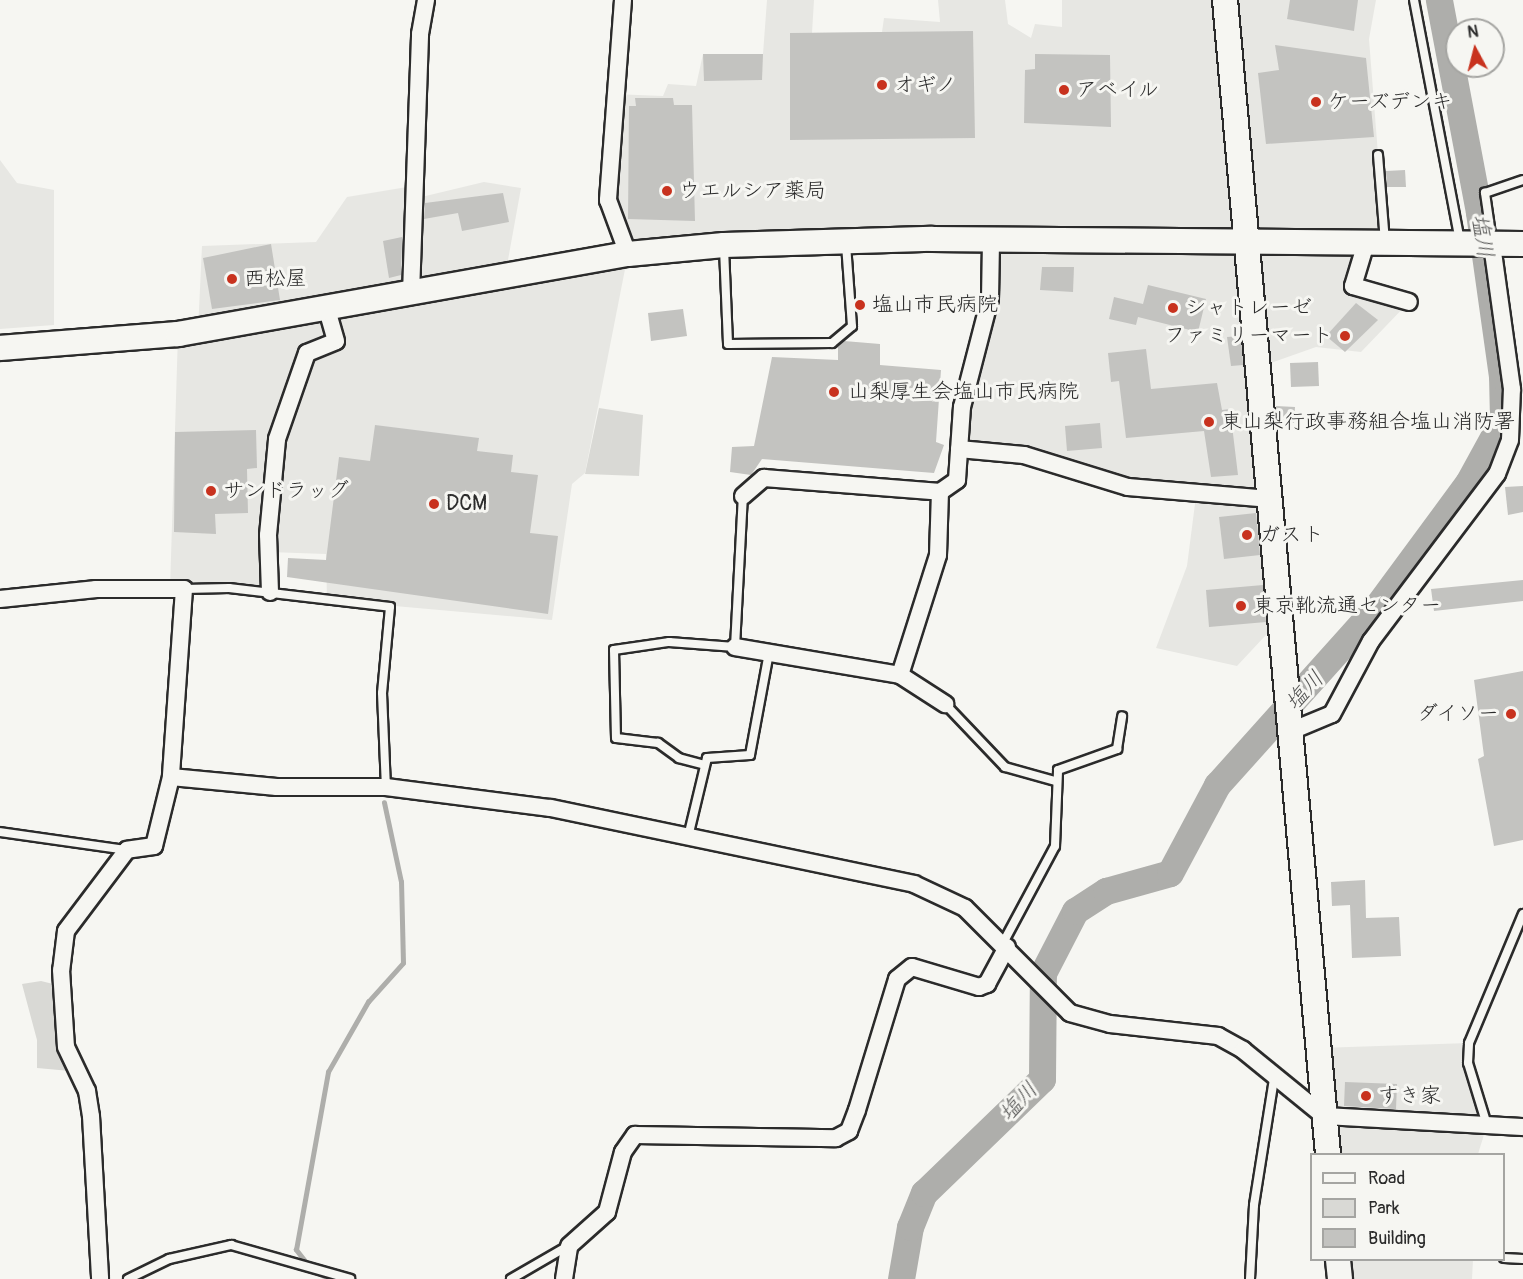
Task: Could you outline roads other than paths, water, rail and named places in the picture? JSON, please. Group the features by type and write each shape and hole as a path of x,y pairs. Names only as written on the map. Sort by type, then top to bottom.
{"street":[{"path":"411,294 420,34 426,0"},
{"path":"623,0 608,200 628,254"},
{"path":"1225,0 1328,1153"},
{"path":"0,348 157,337 327,309 628,254 724,245 845,239 1523,244"},
{"path":"743,496 764,478 940,492 957,480 962,407 990,299 991,240"},
{"path":"1375,243 1353,286 1409,302"},
{"path":"1291,731 1332,714 1371,641 1497,474 1510,440 1512,389 1492,244"},
{"path":"270,592 268,535 277,439 307,353 336,341 327,309"},
{"path":"959,449 1024,455 1128,487 1270,499"},
{"path":"900,675 938,555 940,492"},
{"path":"0,599 96,589 184,589 171,777 154,846 127,850 66,931 61,970 66,1047 87,1091 91,1116 100,1279"},
{"path":"735,647 900,675 945,704"},
{"path":"171,777 277,787 386,787 551,808 914,884 964,908 1005,945 1052,1000 1070,1013 1110,1024 1218,1036 1243,1050 1274,1078 1324,1116 1523,1127"},
{"path":"564,1279 568,1246 608,1212 623,1152 635,1135 836,1138 849,1131 897,979 912,967 979,987 987,984 1005,945"},
{"path":"1338,1261 1340,1279"}],"lane":[{"path":"1414,0 1461,245"},
{"path":"1375,243 1378,155"},
{"path":"1492,244 1485,193 1523,180"},
{"path":"724,245 728,344 832,343 852,326 845,239"},
{"path":"705,765 679,758 658,742 616,738 614,650 669,642 735,647 743,496"},
{"path":"184,589 270,592 390,607 382,693 386,787"},
{"path":"688,837 707,758 750,755 769,652"},
{"path":"945,704 1005,767 1055,781"},
{"path":"1005,945 1055,846 1055,781 1068,765 1117,749 1122,716"},
{"path":"0,832 127,850"},
{"path":"1487,1125 1468,1063 1469,1043 1523,914"},
{"path":"1250,1279 1254,1205 1274,1078"},
{"path":"128,1279 169,1259 231,1245 350,1279"},
{"path":"511,1279 568,1246"},
{"path":"1505,1258 1523,1259"}],"waterway":[{"name":"塩川","path":"901,1279 910,1227 924,1193 1042,1079 1043,973 1075,911 1106,891 1170,873 1217,785 1375,609 1468,483 1503,419 1502,376 1479,212 1439,0"},
{"path":"307,1264 296,1250 328,1072 368,1002 403,963 401,882 384,803"},
{"path":"318,1273 331,1279"}],"place":[{"name":"オギノ","path":"882,85"},
{"name":"アベイル","path":"1064,90"},
{"name":"ケーズデンキ","path":"1316,102"},
{"name":"ウエルシア薬局","path":"667,191"},
{"name":"西松屋","path":"232,279"},
{"name":"塩山市民病院","path":"860,305"},
{"name":"シャトレーゼ","path":"1173,308"},
{"name":"ファミリーマート","path":"1345,336"},
{"name":"山梨厚生会塩山市民病院","path":"834,392"},
{"name":"東山梨行政事務組合塩山消防署","path":"1209,422"},
{"name":"サンドラッグ","path":"211,491"},
{"name":"DCM","path":"434,504"},
{"name":"ガスト","path":"1247,535"},
{"name":"東京靴流通センター","path":"1241,606"},
{"name":"ダイソー","path":"1511,714"},
{"name":"すき家","path":"1366,1096"}]}
